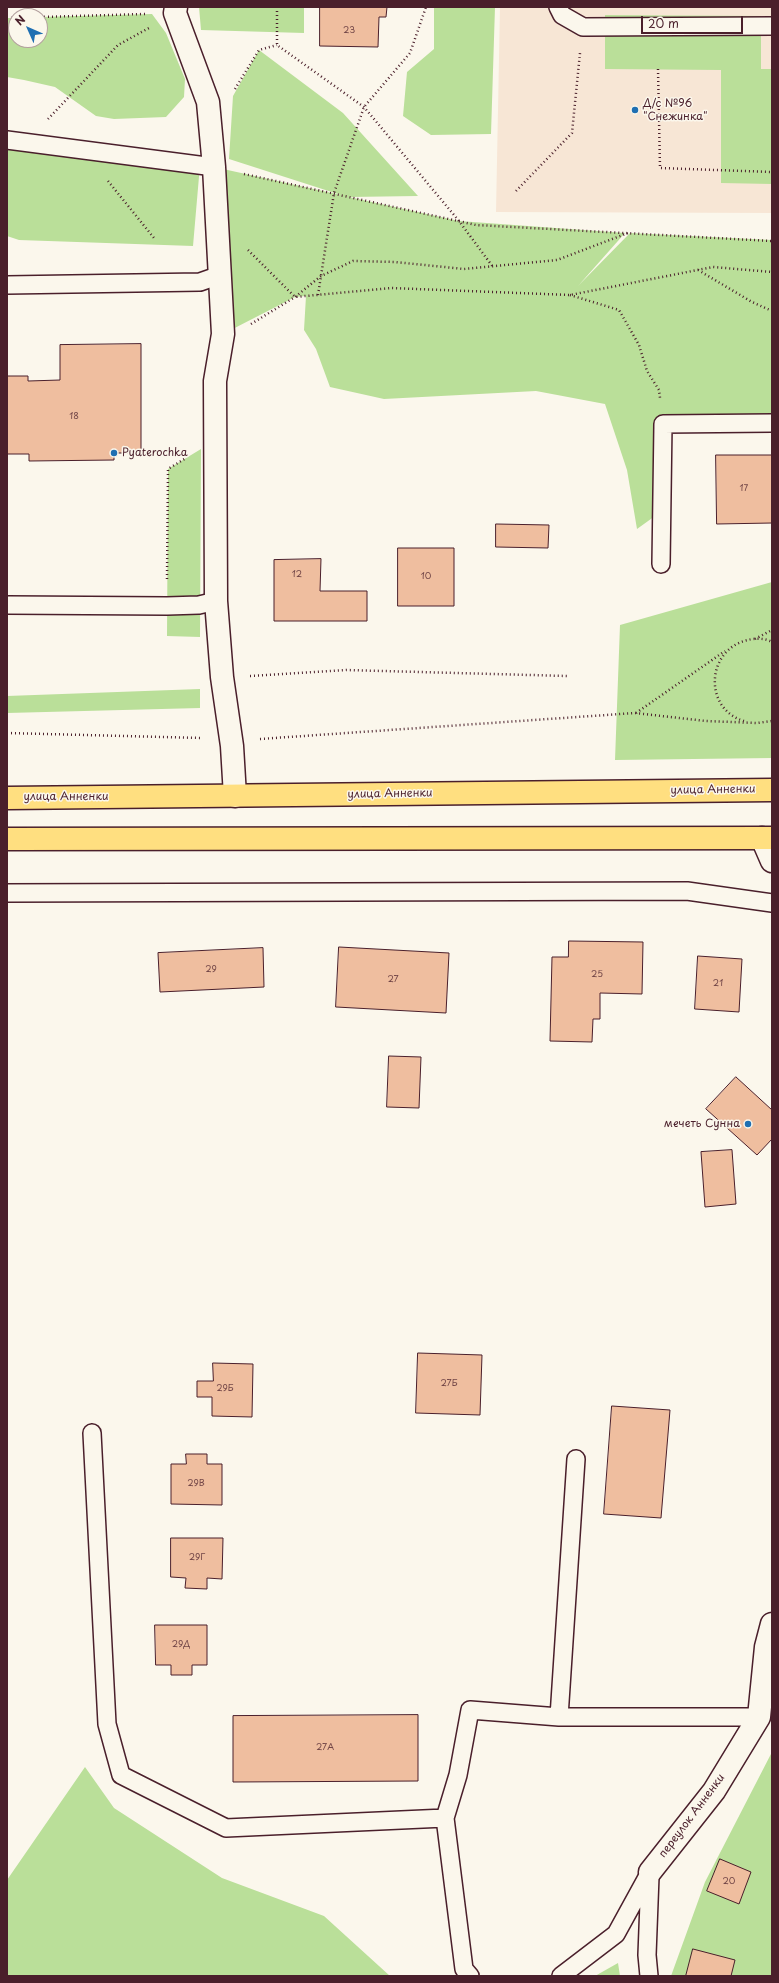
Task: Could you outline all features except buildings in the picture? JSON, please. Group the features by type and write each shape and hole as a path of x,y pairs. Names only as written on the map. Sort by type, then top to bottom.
{"main road":[{"name":"улица Анненки","path":"7,798 772,790"},
{"path":"7,839 767,838"}],"street":[{"path":"176,10 208,102 214,167 223,334 215,381 216,601 222,677 232,746 235,796"},
{"path":"767,838 772,861"},
{"name":"переулок Анненки","path":"650,1872 714,1791 758,1717 772,1624"}],"lane":[{"path":"558,7 562,15 583,27 772,26"},
{"path":"7,140 214,167"},
{"path":"7,285 200,282 220,275"},
{"path":"661,564 663,424 772,423"},
{"path":"7,605 167,606 199,605 216,601"},
{"path":"7,893 687,891 772,903"},
{"path":"92,1433 107,1724 121,1775 226,1828 445,1818"},
{"path":"559,1716 576,1459"},
{"path":"470,1976 464,1969 445,1818 458,1775 470,1710 559,1716 758,1717"},
{"path":"561,1976 616,1934 650,1872"},
{"path":"648,1976 647,1955 650,1872"}],"path":[{"path":"277,7 277,45"},
{"path":"318,295 334,194 364,107 410,52 426,7"},
{"path":"48,17 176,10"},
{"path":"25,142 118,45 176,10"},
{"path":"516,190 572,133 583,27"},
{"path":"233,96 234,90 259,50 277,45"},
{"path":"277,45 364,107 459,221 492,266"},
{"path":"658,70 660,168 772,172"},
{"path":"214,167 476,225 772,241"},
{"path":"104,177 154,238"},
{"path":"217,218 295,297"},
{"path":"223,334 245,328 295,297 321,276 353,261 395,262 464,269 557,260 630,233"},
{"path":"295,297 391,288 570,295 713,267 772,272"},
{"path":"698,270 752,302 772,311"},
{"path":"570,295 620,310 639,345 647,371 659,390 663,424"},
{"path":"167,606 168,469 187,457"},
{"path":"635,713 728,649 740,642 755,639 772,630"},
{"path":"755,639 772,642"},
{"path":"728,649 719,661 714,674 714,689 720,703 729,714 742,721 757,724"},
{"path":"222,677 346,670 567,676"},
{"path":"7,734 200,737 209,746 232,746 256,739 635,713 757,724 772,720"}],"shaded area":[{"name":"Д/с №96 \"Снежинка\"","path":"500,7 772,7 772,213 496,212"}],"green space":[{"path":"199,7 304,7 304,33 201,30"},
{"path":"434,7 495,7 491,134 431,135 403,116 407,72 434,49"},
{"path":"152,14 166,33 185,79 184,97 166,117 114,119 96,116 55,87 7,77 7,18 8,48 48,48 48,17"},
{"path":"605,15 761,16 761,69 772,69 772,184 721,183 721,70 605,69"},
{"path":"259,50 343,113 418,196 349,197 459,221 625,233 578,286 630,233 772,240 772,424 663,424 662,511 637,529 627,470 605,404 536,391 384,399 330,387 316,349 304,330 306,296 295,297 223,334 214,167 341,195 229,159 233,96"},
{"path":"7,140 200,165 193,246 19,240 7,236"},
{"path":"201,449 200,637 167,636 168,469"},
{"path":"772,582 772,758 615,760 620,625"},
{"path":"200,689 200,708 7,713 7,696"},
{"path":"772,1752 772,1976 671,1976 705,1882"},
{"path":"85,1767 114,1808 222,1878 324,1916 390,1976 7,1976 7,1880"},
{"path":"618,1963 620,1976 595,1976"}],"place":[{"name":"Д/с №96 \"Снежинка\"","path":"635,110"},
{"name":"Pyaterochka","path":"114,453"},
{"name":"мечеть Сунна","path":"748,1124"}]}
